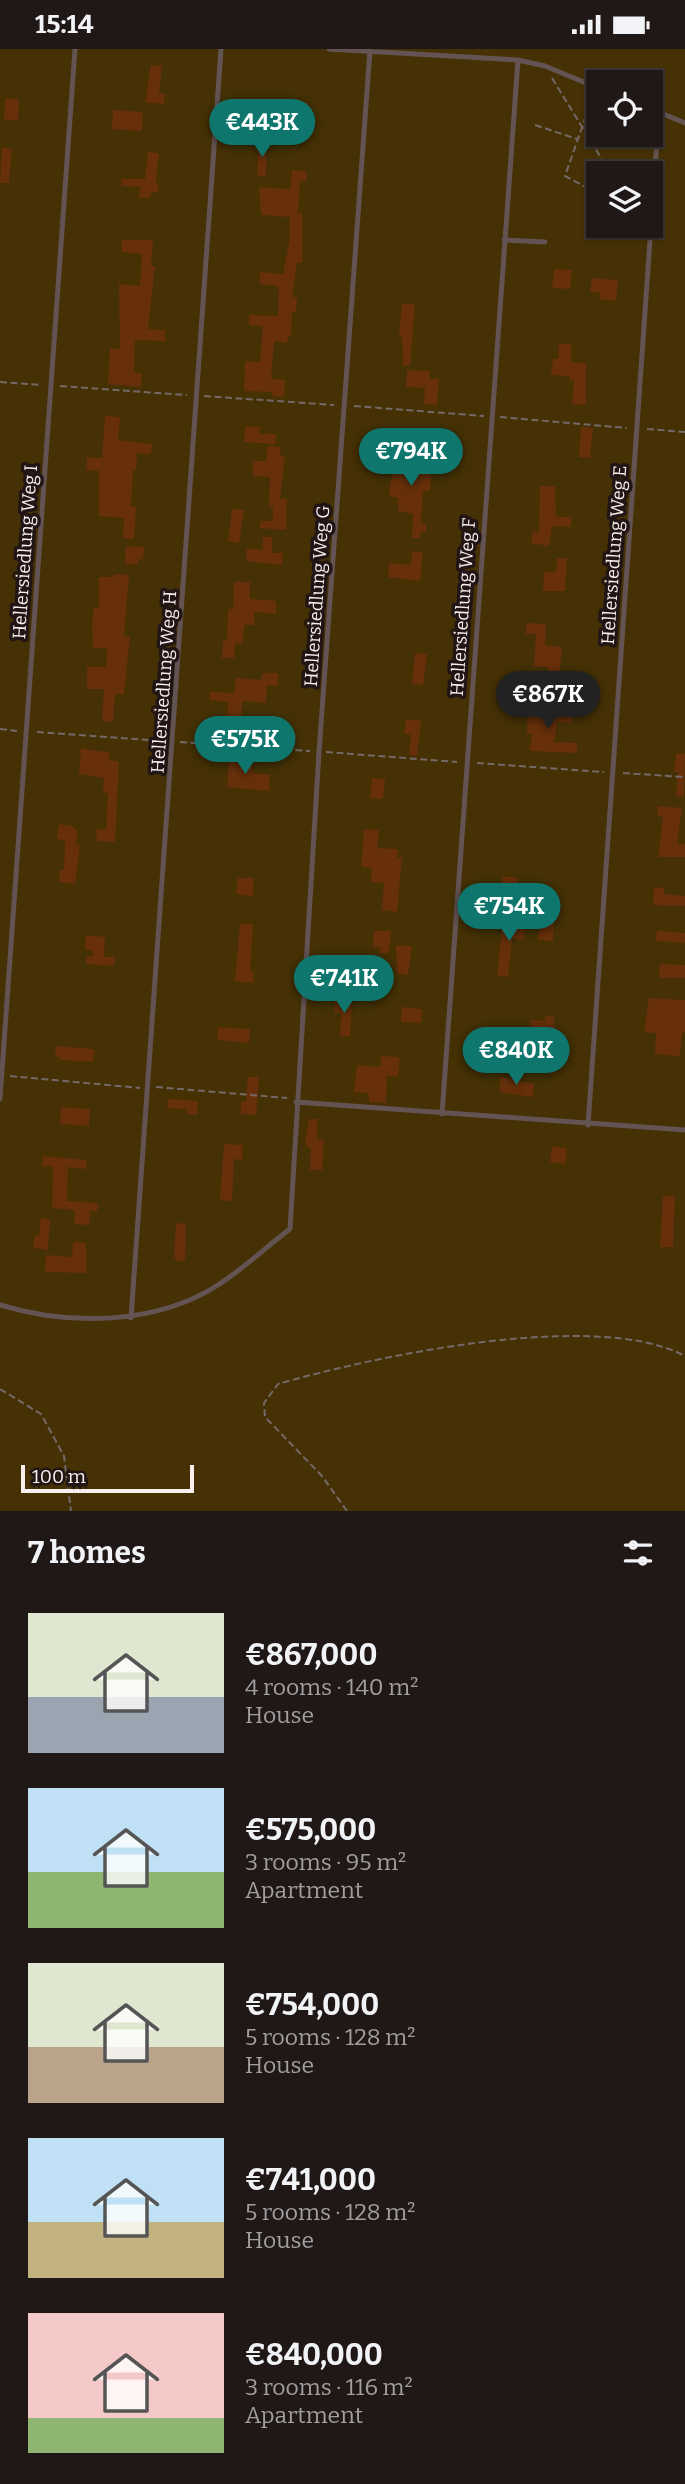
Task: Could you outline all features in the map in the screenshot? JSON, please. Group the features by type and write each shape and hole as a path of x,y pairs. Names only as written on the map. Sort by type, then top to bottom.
{"lane":[{"name":"Hellersiedlung Weg I","path":"0,1099 75,49"},
{"name":"Hellersiedlung Weg H","path":"131,1318 174,742 221,49"},
{"path":"333,49 518,60 545,66 586,83"},
{"name":"Hellersiedlung Weg G","path":"131,1318 191,1299 218,1286 289,1229 319,752 370,50"},
{"name":"Hellersiedlung Weg F","path":"442,1114 518,60"},
{"path":"663,114 685,123"},
{"name":"Hellersiedlung Weg E","path":"588,1125 657,147"},
{"path":"504,240 545,242"},
{"path":"296,1100 442,1114 685,1131"},
{"path":"0,1305 30,1314 131,1318"}],"path":[{"path":"545,66 582,132 602,161"},
{"path":"586,120 565,176 586,187"},
{"path":"534,125 579,140"},
{"path":"0,730 685,778"},
{"path":"2,1075 296,1100"},
{"path":"346,1511 322,1476 265,1417 264,1403 278,1384 424,1353 537,1338 580,1337 651,1343 685,1356"},
{"path":"0,1389 41,1414 64,1456 71,1511"}],"shaded area":[{"path":"0,49 685,49 685,1511 0,1511"}],"building":[{"path":"151,65 162,66 159,93 165,93 164,104 145,102"},
{"path":"5,98 19,99 18,120 4,120"},
{"path":"294,101 308,103 302,135 291,134"},
{"path":"113,110 143,112 142,131 112,129"},
{"path":"259,141 267,142 266,176 257,176"},
{"path":"2,147 12,149 9,183 0,183"},
{"path":"148,152 159,153 156,179 159,192 151,192 150,198 139,198 140,187 121,186 122,179 145,179"},
{"path":"292,170 307,172 306,181 300,181 298,213 302,213 302,263 297,263 292,297 297,297 296,312 292,312 291,337 288,336 287,343 274,341 271,379 285,380 284,397 272,396 272,392 244,391 245,361 260,362 263,326 249,325 249,315 278,316 279,286 260,284 260,272 283,274 290,238 290,217 261,215 259,187 290,189"},
{"path":"122,240 153,240 151,266 155,266 148,329 165,330 165,341 135,340 134,373 142,373 141,387 108,384 110,348 120,349 119,284 140,286 142,254 122,252"},
{"path":"554,269 572,270 570,289 552,288"},
{"path":"592,278 618,280 616,301 599,299 600,293 590,292"},
{"path":"402,304 415,304 410,366 403,366 402,337 399,337"},
{"path":"559,344 571,344 571,362 586,363 586,405 572,404 574,380 570,380 570,376 551,375 553,359 558,359"},
{"path":"407,370 430,371 430,379 439,379 437,405 424,404 425,388 406,387"},
{"path":"105,416 120,417 118,440 152,444 151,454 137,453 136,471 133,470 131,507 136,507 134,539 123,538 124,518 99,516 99,471 86,470 87,457 102,458"},
{"path":"245,426 260,427 259,434 276,434 275,444 244,442"},
{"path":"581,427 593,428 590,458 579,457"},
{"path":"267,446 281,447 280,456 285,457 280,499 287,499 286,530 260,528 260,521 273,521 273,507 269,507 270,477 253,476 253,461 266,461"},
{"path":"394,458 432,460 430,491 423,491 421,523 426,524 426,533 420,532 420,538 412,538 413,514 398,511 398,498 389,496"},
{"path":"540,486 555,486 556,517 571,517 571,527 552,526 549,546 531,543 533,531 539,533"},
{"path":"232,509 244,510 239,543 228,541"},
{"path":"263,537 272,537 272,553 283,553 282,565 246,561 247,548 262,550"},
{"path":"126,546 144,547 143,559 139,559 138,564 125,564"},
{"path":"412,551 423,552 420,581 388,577 389,563 411,565"},
{"path":"557,558 567,558 565,591 543,591 544,572 556,572"},
{"path":"114,574 129,575 124,636 130,637 124,695 115,694 113,722 102,721 104,689 87,689 87,667 106,667 107,648 93,648 92,624 94,607 99,607 99,577 114,577"},
{"path":"234,582 250,582 250,599 276,601 276,614 254,612 254,625 244,625 243,644 235,643 234,658 222,658 223,641 227,641 228,609 233,609"},
{"path":"526,623 546,624 545,645 562,647 557,695 547,695 548,667 534,666 536,634 526,634"},
{"path":"415,653 427,654 423,685 412,684"},
{"path":"278,673 278,686 267,685 266,703 242,701 241,719 227,717 228,702 209,700 210,692 234,693 236,678 262,680 262,674"},
{"path":"528,709 573,714 572,723 557,722 554,742 577,743 577,753 530,751 532,734 527,733"},
{"path":"406,719 421,721 417,756 409,755 411,735 404,734"},
{"path":"81,748 110,753 109,760 119,762 115,842 96,841 97,829 106,829 108,793 103,793 104,778 79,774"},
{"path":"230,753 242,754 241,764 253,766 252,773 270,775 269,791 227,787"},
{"path":"676,753 685,754 684,797 676,796"},
{"path":"372,778 385,779 383,799 370,798"},
{"path":"658,806 682,808 677,844 685,844 685,857 658,857 663,817 657,816"},
{"path":"59,824 74,826 73,829 78,830 76,845 80,845 75,884 59,882 60,869 64,870 65,840 57,839"},
{"path":"364,829 379,830 377,848 398,849 397,857 402,858 397,912 382,910 384,883 371,882 372,868 361,867"},
{"path":"503,876 518,878 517,890 526,890 526,901 510,900 509,914 499,913"},
{"path":"238,878 254,878 253,896 236,894"},
{"path":"654,887 664,888 664,894 685,896 685,906 653,905"},
{"path":"543,904 554,906 553,941 538,940"},
{"path":"503,918 525,920 523,940 512,939 508,977 497,976"},
{"path":"240,924 253,924 250,971 254,971 253,983 235,981"},
{"path":"374,931 391,931 389,953 379,953 380,947 373,947"},
{"path":"657,931 685,933 685,943 656,941"},
{"path":"86,935 105,937 104,957 115,957 114,966 86,964 87,956 93,956 93,951 85,950"},
{"path":"396,945 412,946 408,975 397,974"},
{"path":"660,964 685,965 685,978 659,978"},
{"path":"335,998 352,1000 350,1036 340,1036 341,1013 334,1013"},
{"path":"649,998 685,1000 685,1033 682,1032 680,1056 655,1054 656,1033 644,1032"},
{"path":"402,1007 422,1009 421,1023 401,1022"},
{"path":"545,1016 554,1017 554,1028 546,1028 543,1055 529,1054 530,1048 494,1044 494,1030 503,1030 503,1038 530,1040 531,1020 545,1021"},
{"path":"218,1027 250,1029 249,1043 217,1040"},
{"path":"56,1046 94,1049 93,1062 60,1060 60,1057 55,1057"},
{"path":"381,1056 400,1057 398,1077 387,1076 386,1103 369,1102 369,1093 354,1092 357,1065 380,1067"},
{"path":"248,1077 259,1077 256,1115 241,1114 241,1101 246,1102"},
{"path":"500,1077 534,1084 533,1097 500,1092"},
{"path":"168,1099 198,1101 197,1115 187,1114 187,1109 167,1108"},
{"path":"61,1107 90,1109 89,1126 60,1124"},
{"path":"309,1119 317,1119 317,1139 324,1140 322,1170 310,1170 311,1149 305,1144"},
{"path":"224,1144 243,1145 242,1160 234,1159 232,1201 220,1200"},
{"path":"552,1146 567,1148 565,1164 550,1162"},
{"path":"43,1156 87,1160 86,1169 68,1167 67,1201 98,1203 97,1211 90,1211 89,1225 74,1224 75,1210 52,1208 53,1167 42,1166"},
{"path":"663,1196 675,1196 673,1247 660,1247"},
{"path":"41,1218 50,1219 48,1250 33,1248 35,1235 39,1235"},
{"path":"176,1223 186,1224 185,1261 178,1261 174,1257"},
{"path":"73,1242 86,1243 86,1273 45,1272 46,1255 72,1257"}]}
